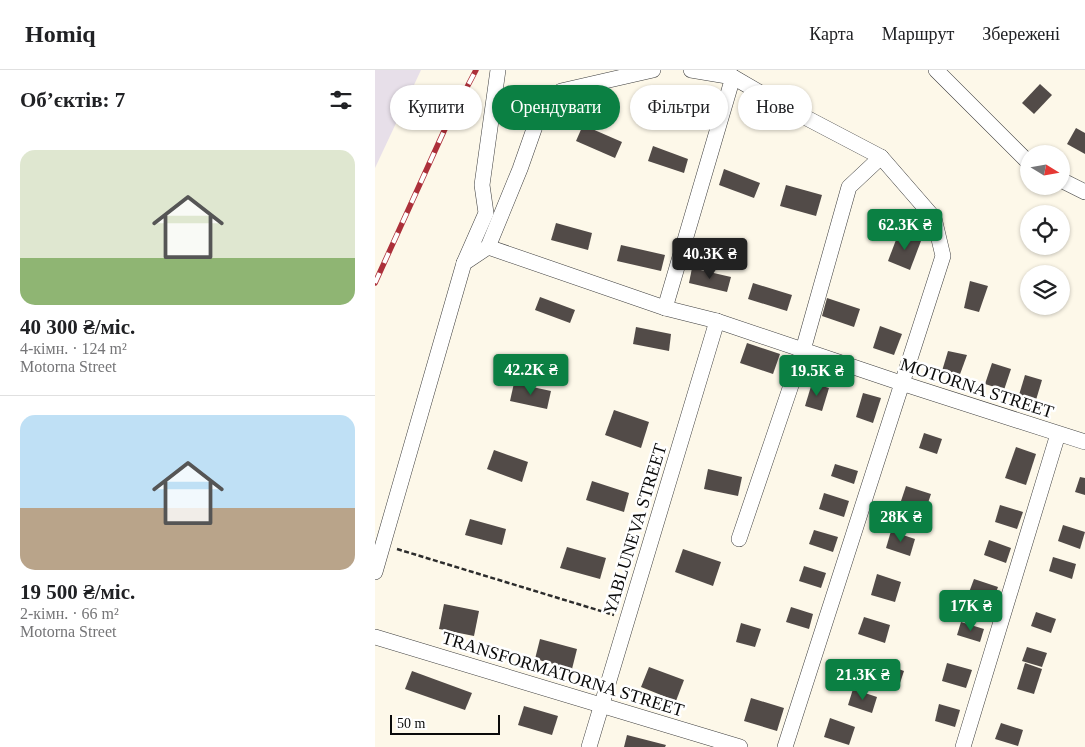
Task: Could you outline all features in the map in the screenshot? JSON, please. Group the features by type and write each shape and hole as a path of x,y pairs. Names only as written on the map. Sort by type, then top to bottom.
{"street":[{"path":"375,572 464,263 486,213 482,186 498,70"},
{"path":"464,263 488,247 520,169 539,115 561,91 653,70"},
{"path":"691,70 733,77 778,104 881,157 934,218 943,256 785,747"},
{"path":"937,70 1020,154"},
{"path":"665,308 733,77"},
{"path":"739,539 803,350 849,187 881,157"},
{"path":"1070,184 1085,192"},
{"name":"MOTORNA STREET","path":"488,247 665,308 717,321 1085,442"},
{"name":"YABLUNEVA STREET","path":"589,747 717,321"},
{"path":"963,747 1058,434"},
{"name":"TRANSFORMATORNA STREET","path":"375,638 739,747"}],"path":[{"path":"382,545 628,619"}],"shaded area":[{"path":"375,70 421,70 414,85 390,85 390,130 393,130 375,168"}],"building":[{"path":"1040,84 1052,95 1034,114 1022,103"},
{"path":"1076,128 1085,133 1085,154 1067,144"},
{"path":"581,130 594,130 622,142 615,158 576,141"},
{"path":"653,146 688,159 684,173 648,161"},
{"path":"724,169 760,183 754,198 719,185"},
{"path":"786,185 822,195 816,216 780,206"},
{"path":"556,223 592,233 588,250 551,240"},
{"path":"899,232 921,241 910,270 888,261"},
{"path":"621,245 665,255 661,271 617,261"},
{"path":"692,268 731,277 727,292 689,283"},
{"path":"970,281 988,286 979,312 964,308"},
{"path":"753,283 792,295 787,311 748,299"},
{"path":"540,297 575,310 570,323 535,310"},
{"path":"827,298 860,309 854,327 822,316"},
{"path":"880,326 902,334 894,355 873,348"},
{"path":"636,327 671,334 669,351 633,344"},
{"path":"747,343 780,354 773,374 740,363"},
{"path":"948,351 967,355 959,377 942,371"},
{"path":"992,363 1011,369 1004,390 985,384"},
{"path":"1025,375 1042,380 1036,400 1019,395"},
{"path":"514,383 551,391 547,409 510,401"},
{"path":"812,383 829,388 822,411 805,406"},
{"path":"863,393 881,398 873,423 856,417"},
{"path":"614,410 649,422 641,448 605,435"},
{"path":"924,433 942,439 937,454 919,448"},
{"path":"1016,447 1036,454 1026,485 1005,478"},
{"path":"494,450 528,462 522,482 487,469"},
{"path":"835,464 858,471 854,484 831,476"},
{"path":"708,469 742,477 738,496 704,489"},
{"path":"1080,477 1085,478 1085,495 1075,492"},
{"path":"592,481 629,493 624,512 586,500"},
{"path":"906,486 931,494 925,512 900,504"},
{"path":"824,493 849,501 844,517 819,509"},
{"path":"1000,505 1023,512 1017,529 995,522"},
{"path":"470,519 506,529 502,545 465,535"},
{"path":"1063,525 1085,532 1080,549 1058,541"},
{"path":"814,530 838,537 833,552 809,544"},
{"path":"891,531 915,539 910,556 886,548"},
{"path":"989,540 1011,548 1006,563 984,555"},
{"path":"567,547 606,558 600,579 560,568"},
{"path":"683,549 721,562 713,586 675,572"},
{"path":"1053,557 1076,564 1072,579 1049,571"},
{"path":"804,566 826,573 821,588 799,581"},
{"path":"877,574 901,582 895,602 871,595"},
{"path":"974,579 998,587 992,603 968,595"},
{"path":"444,604 479,611 474,636 439,629"},
{"path":"791,607 813,614 809,629 786,622"},
{"path":"1036,612 1056,619 1051,633 1031,626"},
{"path":"864,617 890,625 885,643 858,634"},
{"path":"961,622 984,629 980,642 957,635"},
{"path":"741,623 761,629 755,647 736,642"},
{"path":"540,639 577,649 572,669 535,659"},
{"path":"1027,647 1047,653 1042,667 1022,661"},
{"path":"880,662 904,671 899,686 874,678"},
{"path":"947,663 972,670 966,688 942,681"},
{"path":"1025,663 1042,669 1034,694 1017,689"},
{"path":"649,667 684,680 676,701 641,687"},
{"path":"412,671 472,693 465,710 405,689"},
{"path":"853,689 877,697 872,713 848,705"},
{"path":"751,698 784,708 777,731 744,721"},
{"path":"939,704 960,710 955,727 935,721"},
{"path":"524,706 558,716 552,735 518,725"},
{"path":"830,718 855,727 849,745 824,737"},
{"path":"1001,723 1023,730 1018,746 995,739"},
{"path":"627,735 666,745 665,747 624,747"}],"railway":[{"path":"375,283 444,131 476,70"}]}
